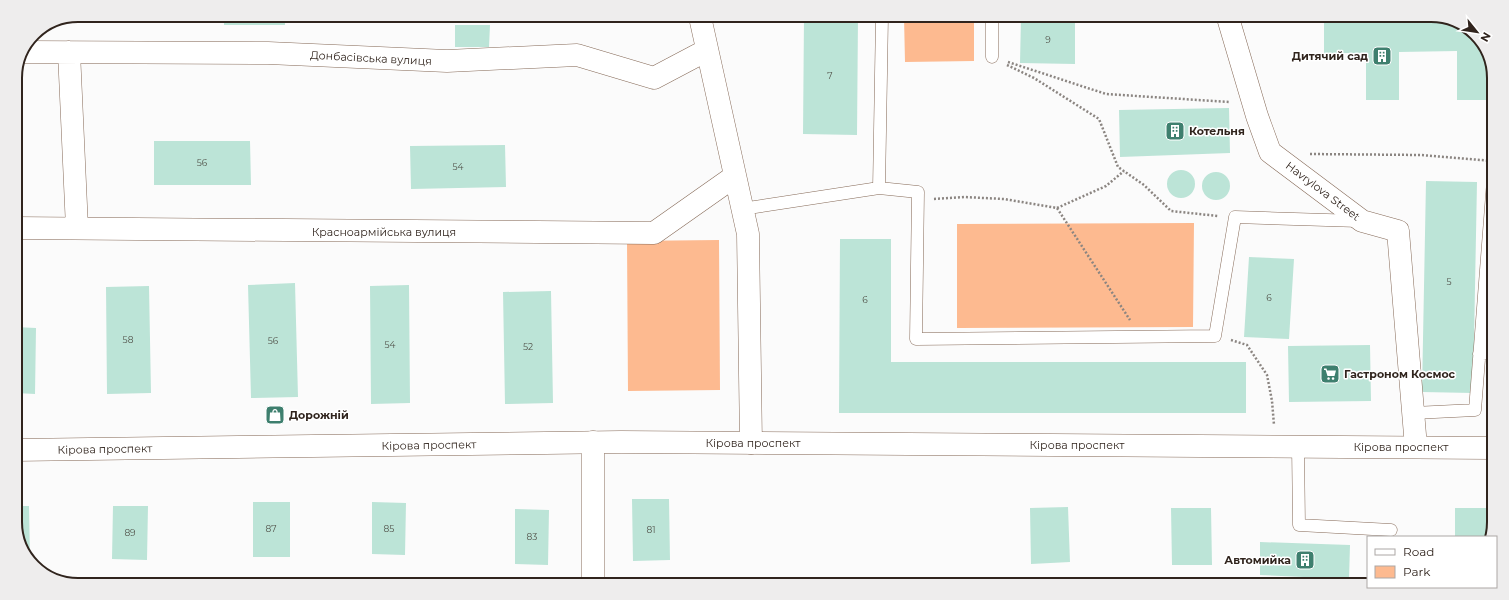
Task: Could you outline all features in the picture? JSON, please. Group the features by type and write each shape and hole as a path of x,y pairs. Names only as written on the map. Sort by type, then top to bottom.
{"street":[{"path":"701,22 748,234 752,443"},
{"name":"Havrylova Street","path":"1229,22 1257,116 1270,152 1362,221 1398,231 1416,447"},
{"name":"Донбасівська вулиця","path":"28,52 268,53 447,62 577,55 654,78 707,50"},
{"path":"69,52 77,228"},
{"name":"Красноармійська вулиця","path":"22,228 654,234 735,176"},
{"path":"593,578 594,442"},
{"name":"Кірова проспект","path":"22,450 594,442 1487,448"}],"lane":[{"path":"879,188 882,22"},
{"path":"992,22 992,57"},
{"path":"742,209 879,188 918,192 916,339 1215,336 1235,217 1362,221"},
{"path":"1414,413 1475,410 1487,255"},
{"path":"1479,354 1487,353"},
{"path":"1298,446 1298,525 1391,530"}],"path":[{"path":"992,57 1106,94 1231,102 1257,116"},
{"path":"992,57 1034,78 1099,119 1118,167 1144,185 1170,211 1235,217"},
{"path":"1306,154 1334,156 1421,155 1487,160"},
{"path":"918,200 964,197 1004,199 1056,208 1106,186 1124,171"},
{"path":"1056,208 1107,288 1142,336"},
{"path":"1215,336 1247,345 1267,375 1272,401 1274,427"}],"green space":[{"path":"904,22 974,22 974,61 905,62"},
{"path":"1194,223 1193,327 957,328 957,224"},
{"path":"719,240 720,390 628,391 627,241"}],"building":[{"path":"224,22 285,22 285,25 224,25"},
{"path":"804,22 858,22 857,135 803,134"},
{"path":"1021,22 1075,22 1075,64 1020,63"},
{"name":"Дитячий сад","path":"1324,22 1439,22 1457,29 1457,51 1399,52 1399,100 1366,100 1366,53 1324,53"},
{"path":"455,25 490,25 489,47 455,47"},
{"name":"Дитячий сад","path":"1457,52 1480,52 1487,74 1487,100 1457,100"},
{"name":"Котельня","path":"1229,108 1230,153 1120,157 1119,110"},
{"path":"154,141 250,141 251,185 154,185"},
{"path":"505,145 506,187 411,189 410,146"},
{"path":"1181,170 1191,174 1195,184 1191,194 1181,198 1171,194 1167,184 1171,174"},
{"path":"1216,172 1226,176 1230,186 1226,196 1216,200 1206,196 1202,186 1206,176"},
{"path":"1426,181 1477,182 1473,393 1422,392"},
{"path":"840,239 891,239 891,362 1246,362 1246,413 839,413"},
{"path":"1249,257 1294,259 1289,339 1244,337"},
{"path":"295,283 298,397 251,398 248,285"},
{"path":"409,285 410,403 371,404 370,286"},
{"path":"149,286 151,393 107,394 106,287"},
{"path":"551,291 553,403 505,404 503,292"},
{"path":"22,327 36,328 35,394 22,393"},
{"name":"Гастроном Космос","path":"1370,345 1371,401 1289,402 1288,346"},
{"path":"632,499 669,499 670,560 633,561"},
{"path":"253,502 290,502 290,557 253,557"},
{"path":"372,502 406,503 405,555 372,554"},
{"path":"22,506 29,506 30,550 25,540 22,526"},
{"path":"113,506 148,506 147,560 112,559"},
{"path":"1068,507 1070,562 1031,564 1030,508"},
{"path":"1171,508 1211,508 1212,565 1172,565"},
{"path":"1455,508 1487,508 1485,536 1455,536"},
{"path":"515,509 549,510 548,565 515,564"},
{"name":"Автомийка","path":"1260,542 1350,545 1349,578 1260,575"}],"place":[{"name":"Дитячий сад","path":"1382,56"},
{"name":"Котельня","path":"1175,131"},
{"name":"Гастроном Космос","path":"1330,374"},
{"name":"Дорожній","path":"275,415"},
{"name":"Автомийка","path":"1305,560"}]}
